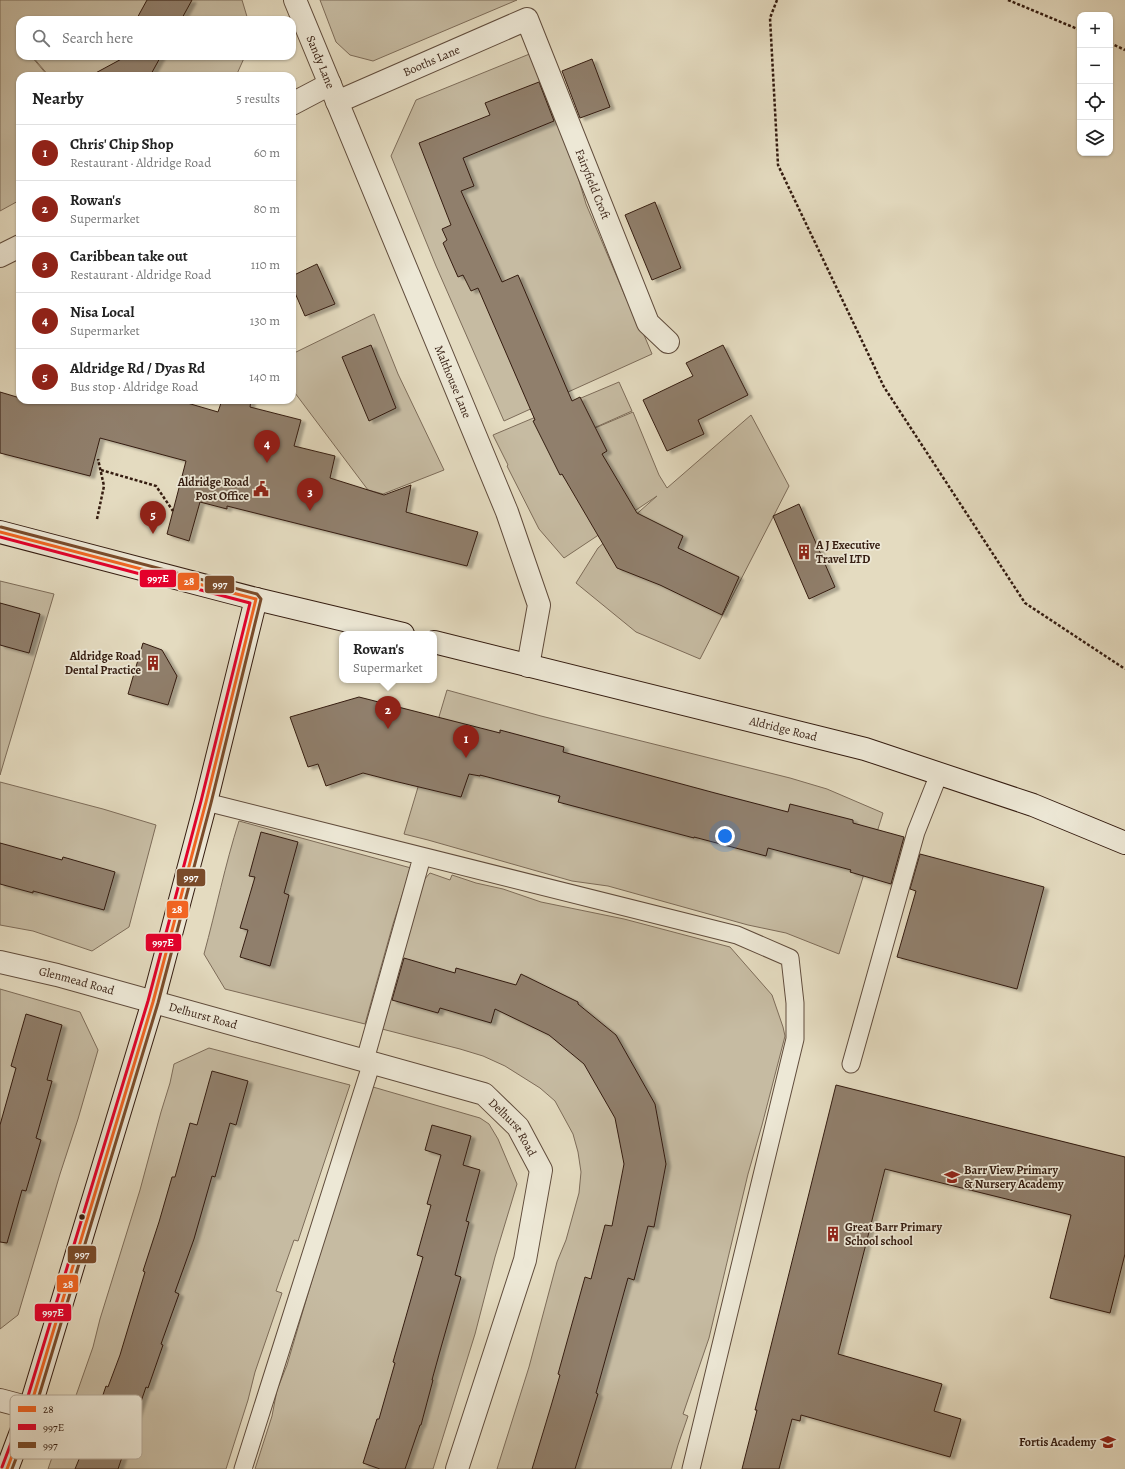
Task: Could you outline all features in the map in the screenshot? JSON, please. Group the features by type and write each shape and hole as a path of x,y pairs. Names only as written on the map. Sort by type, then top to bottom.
{"street":[{"name":"Sandy Lane","path":"295,0 333,93"},
{"name":"Booths Lane","path":"296,103 333,93 527,19"},
{"name":"Fairyfield Croft","path":"527,19 648,323 668,342"},
{"name":"Malthouse Lane","path":"333,93 507,512 539,605 528,666"},
{"path":"0,256 16,248"},
{"path":"0,532 256,599 390,631"},
{"path":"34,1395 153,1002 206,802 256,599"},
{"name":"Aldridge Road","path":"437,643 865,749 1033,805 1125,843"},
{"name":"Glenmead Road","path":"0,962 57,975 153,1002"},
{"name":"Delhurst Road","path":"153,1002 484,1094 518,1127 541,1170 524,1260 457,1469"},
{"path":"0,1400 10,1403"},
{"path":"7,1469 11,1459"}],"lane":[{"path":"851,1064 916,832 939,774"},
{"path":"206,802 737,935 790,958 794,1003 795,1039 691,1469"},
{"path":"243,1469 369,1061 422,857"}],"path":[{"path":"778,0 770,18 778,165 884,387 1025,603 1125,669"},
{"path":"1008,0 1077,29"},
{"path":"1113,44 1125,50"},
{"path":"97,519 104,486 98,459"},
{"path":"101,470 156,486 173,510"}],"shaded area":[{"path":"0,0 242,0 247,16 16,16 16,60 34,60 45,72 16,72 16,202 0,211"},
{"path":"320,0 517,0 373,61 350,55 336,42"},
{"path":"532,53 574,164 586,204 625,296 639,323 652,354 504,421 436,266 391,156 416,100"},
{"path":"35,60 243,60 238,72 46,72"},
{"path":"374,314 398,374 444,470 383,494 368,490 296,394 296,352"},
{"path":"619,382 632,411 569,439 633,412 659,475 667,488 751,415 789,486 700,659 636,632 576,583 598,548 657,496 564,558 539,529 493,435"},
{"path":"0,581 54,594 0,775"},
{"path":"447,690 541,716 790,778 827,789 883,813 839,954 786,933 748,925 608,886 572,881 404,834"},
{"path":"0,782 103,809 156,825 129,927 92,951 33,931 0,925"},
{"path":"239,821 411,868 393,924 365,1024 225,989 204,954 229,854"},
{"path":"430,873 450,880 452,875 476,883 503,889 541,902 624,919 730,947 772,995 785,1036 748,1174 709,1338 683,1414 688,1416 671,1469 497,1469 529,1367 557,1262 566,1240 579,1193 581,1172 573,1134 555,1101 540,1088 505,1066 483,1056 382,1029 422,882"},
{"path":"0,989 80,1012 98,1050 18,1315 0,1329"},
{"path":"209,1048 350,1085 298,1241 294,1240 276,1291 282,1293 255,1372 248,1400 226,1469 48,1469 51,1459 142,1459 142,1395 76,1395 93,1347 100,1319 140,1190 174,1064"},
{"path":"373,1087 480,1118 489,1124 498,1139 517,1184 495,1257 475,1334 433,1469 255,1469 272,1416 277,1390 287,1365 333,1209"}],"building":[{"path":"147,0 192,0 183,16 138,16"},
{"path":"592,59 610,107 580,118 562,71"},
{"path":"120,60 159,60 152,72 97,72"},
{"path":"539,82 554,121 463,158 474,186 461,191 502,282 518,275 572,401 580,397 607,451 602,454 637,513 683,536 678,548 739,577 722,615 660,585 617,568 562,474 560,475 533,421 535,420 478,288 471,291 463,275 458,277 443,243 447,240 442,229 451,225 419,143 490,115 485,103"},
{"path":"655,202 681,268 652,280 625,215"},
{"path":"317,264 335,304 305,316 296,295 296,274"},
{"path":"371,345 396,408 369,421 342,357"},
{"path":"723,345 748,395 698,420 704,434 667,451 643,400 693,376 686,363"},
{"path":"0,392 16,397 16,404 191,404 218,412 221,404 250,404 250,407 301,420 294,446 335,456 330,478 384,495 411,485 406,512 478,532 467,566 227,506 227,509 200,502 189,541 167,534 186,461 100,438 90,476 0,453"},
{"name":"A J Executive Travel LTD","path":"799,504 835,587 809,599 773,516"},
{"path":"0,603 40,614 29,653 0,645"},
{"name":"Aldridge Road Dental Practice","path":"143,643 162,650 177,676 168,705 128,694"},
{"path":"359,697 500,733 500,730 564,747 563,752 788,812 790,804 853,820 853,823 904,837 891,884 850,872 851,870 768,848 766,856 558,802 560,796 480,775 469,774 461,797 363,773 326,786 318,764 308,767 290,717"},
{"path":"261,832 298,842 284,893 289,895 270,966 240,957 248,930 240,928 255,877 249,876"},
{"path":"0,843 62,860 63,857 115,872 104,910 33,891 33,893 0,884"},
{"path":"920,854 1044,887 1017,989 897,957 916,891 910,889"},
{"path":"404,958 455,973 456,968 516,985 521,974 578,1002 578,1004 616,1035 655,1104 666,1164 654,1227 648,1226 634,1280 628,1278 596,1393 598,1394 575,1469 532,1469 560,1375 558,1374 585,1277 591,1279 605,1225 612,1226 624,1164 615,1118 584,1064 549,1035 495,1009 491,1023 440,1008 438,1013 392,1000"},
{"path":"26,1014 62,1025 47,1080 52,1081 36,1138 41,1140 26,1191 22,1190 7,1243 0,1242 0,1125 16,1068 11,1066"},
{"path":"212,1071 248,1081 236,1125 230,1123 215,1177 212,1176 194,1239 175,1292 179,1294 161,1344 163,1345 148,1388 146,1387 142,1399 142,1395 103,1395 106,1386 108,1387 120,1355 145,1272 143,1271 172,1177 175,1177 190,1123 197,1125"},
{"name":"Great Barr Primary School school","path":"836,1085 1125,1157 1125,1254 1110,1313 1050,1298 1071,1215 885,1169 838,1354 942,1384 934,1411 961,1419 950,1457 801,1415 800,1421 792,1419 779,1469 742,1469 757,1410 755,1410"},
{"path":"432,1125 471,1136 463,1165 480,1170 466,1221 469,1222 455,1275 461,1277 421,1425 405,1469 380,1469 363,1463 377,1419 379,1419 395,1363 393,1362 423,1257 417,1255 431,1205 427,1204 441,1155 425,1150"},
{"path":"79,1459 121,1459 118,1469 75,1469"}],"transit line":[{"name":"997","path":"1,527 257,594 261,599 211,803 158,1003 39,1395"},
{"name":"28","path":"0,532 256,599 206,802 153,1002 34,1395"},
{"name":"997E","path":"0,537 250,603 201,801 148,1001 28,1395"},
{"name":"997E","path":"2,1467 10,1446"},
{"name":"28","path":"7,1469 11,1459"},
{"name":"997","path":"12,1469 16,1459"}],"place":[{"name":"Nisa Local","path":"267,463"},
{"name":"Aldridge Road Post Office","path":"261,489"},
{"name":"Caribbean take out","path":"310,511"},
{"name":"Aldridge Rd / Dyas Rd","path":"153,534"},
{"name":"A J Executive Travel LTD","path":"804,552"},
{"name":"Aldridge Road Dental Practice","path":"153,663"},
{"name":"Rowan's","path":"388,729"},
{"name":"Chris' Chip Shop","path":"466,758"},
{"name":"Barr View Primary & Nursery Academy","path":"952,1177"},
{"name":"Great Barr Primary School school","path":"833,1234"},
{"name":"Fortis Academy","path":"1108,1442"}]}
